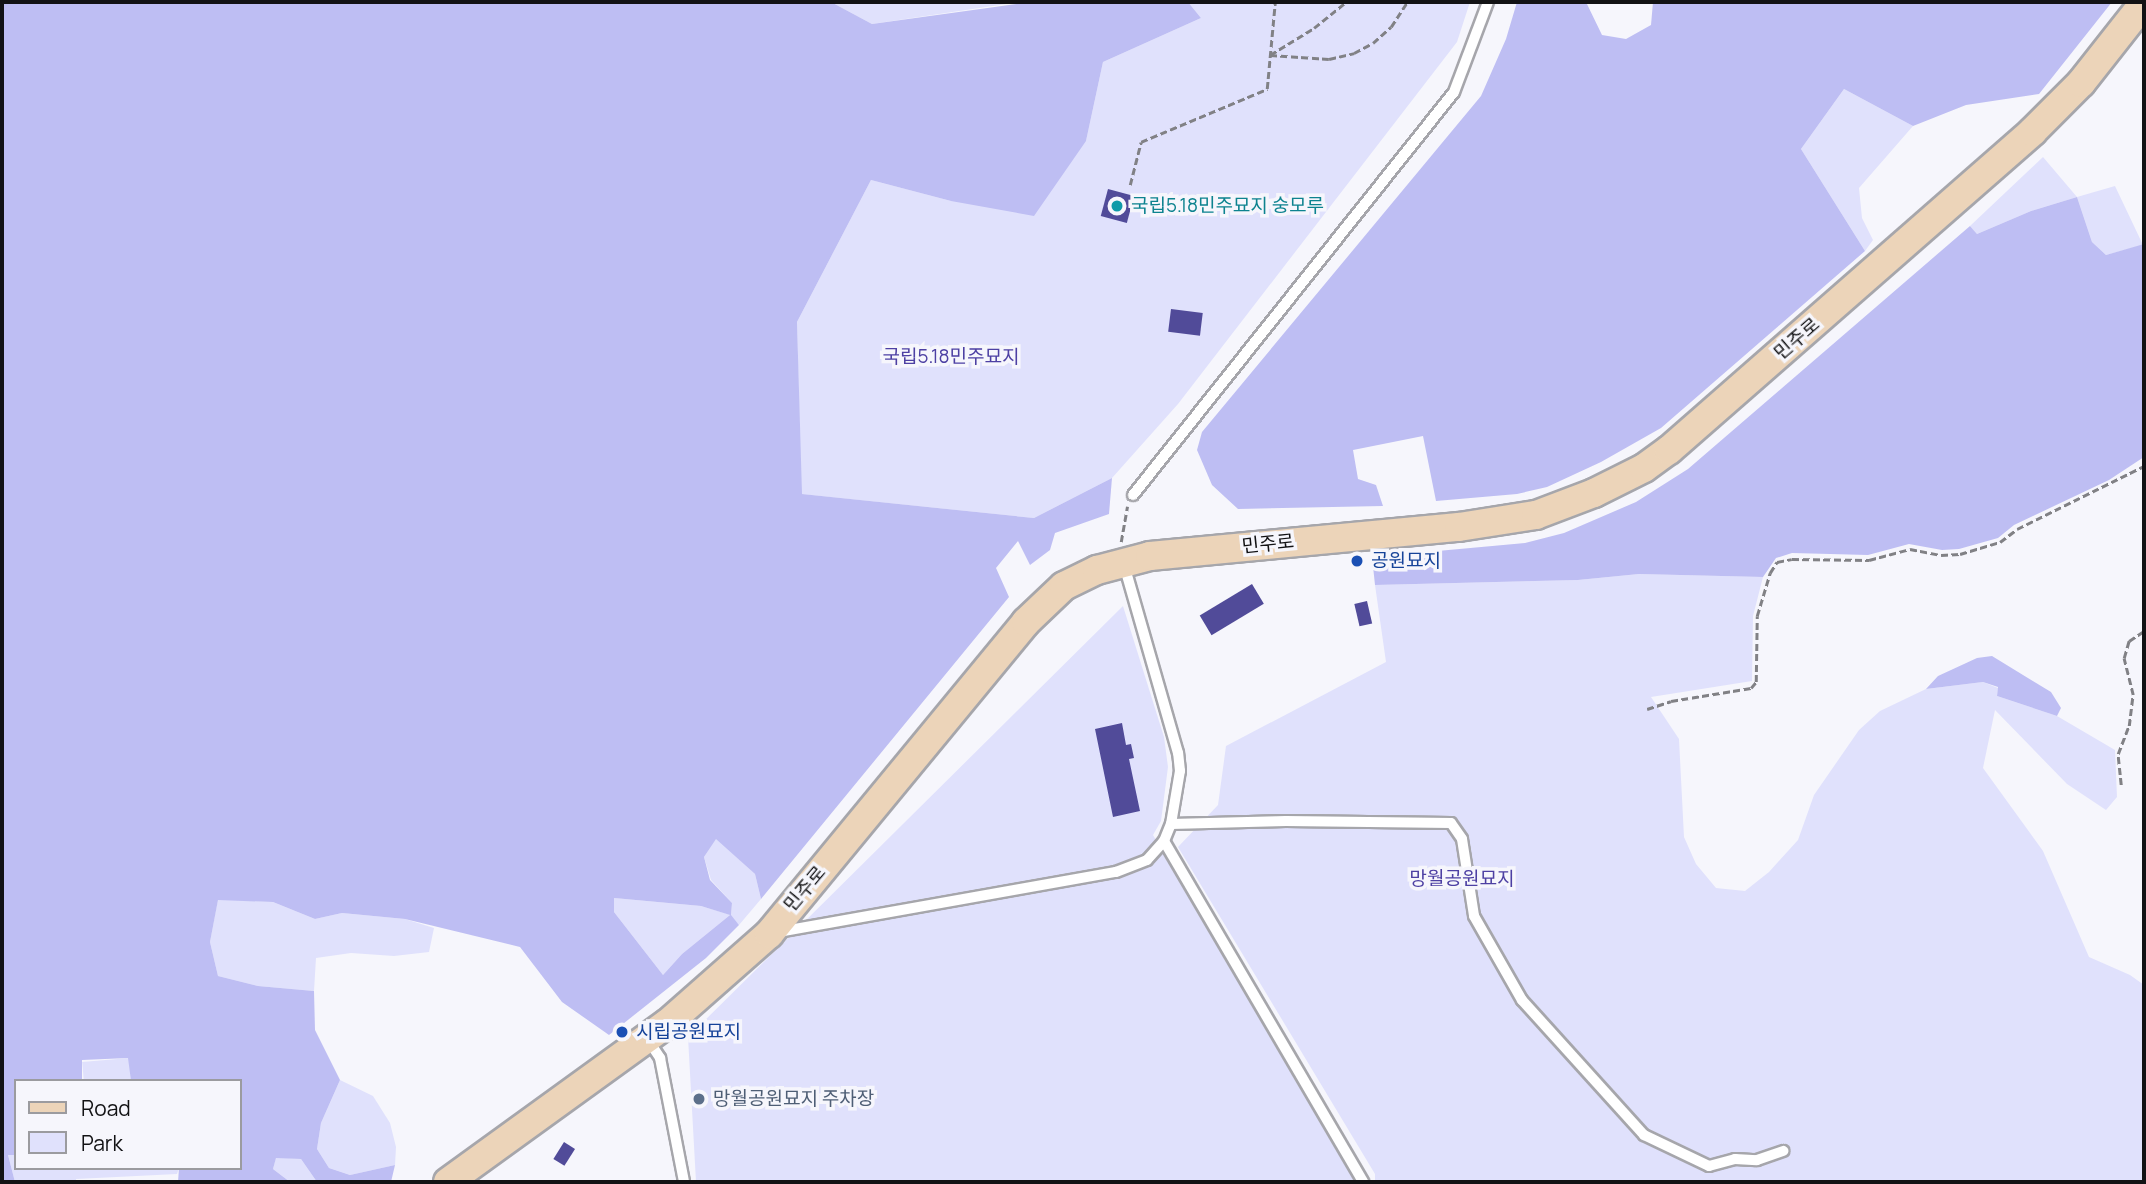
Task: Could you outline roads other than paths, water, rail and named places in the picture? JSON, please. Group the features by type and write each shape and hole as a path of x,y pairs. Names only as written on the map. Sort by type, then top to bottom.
{"main road":[{"name":"민주로","path":"448,1182 647,1039 769,934 1026,622 1064,586 1123,561 1150,556 1460,527 1536,515 1594,493 1644,468 1680,441 2032,132 2081,83 2144,3"}],"lane":[{"path":"1133,495 1454,92 1488,2"},
{"path":"769,934 1116,872 1146,860 1164,841 1171,824 1180,771 1178,753 1123,561"},
{"path":"1171,824 1286,821 1451,823 1462,839 1474,916 1522,1000 1644,1135 1709,1166 1735,1159 1757,1160 1783,1151"},
{"path":"1164,841 1363,1182"},
{"path":"647,1039 660,1058 684,1182"}],"place":[{"name":"국립5.18민주묘지 숭모루","path":"1117,206"},
{"name":"공원묘지","path":"1357,561"},
{"name":"시립공원묘지","path":"622,1032"},
{"name":"망월공원묘지 주차장","path":"699,1099"}],"park label":[{"name":"국립5.18민주묘지","path":"951,357"},
{"name":"망월공원묘지","path":"1462,879"}]}
